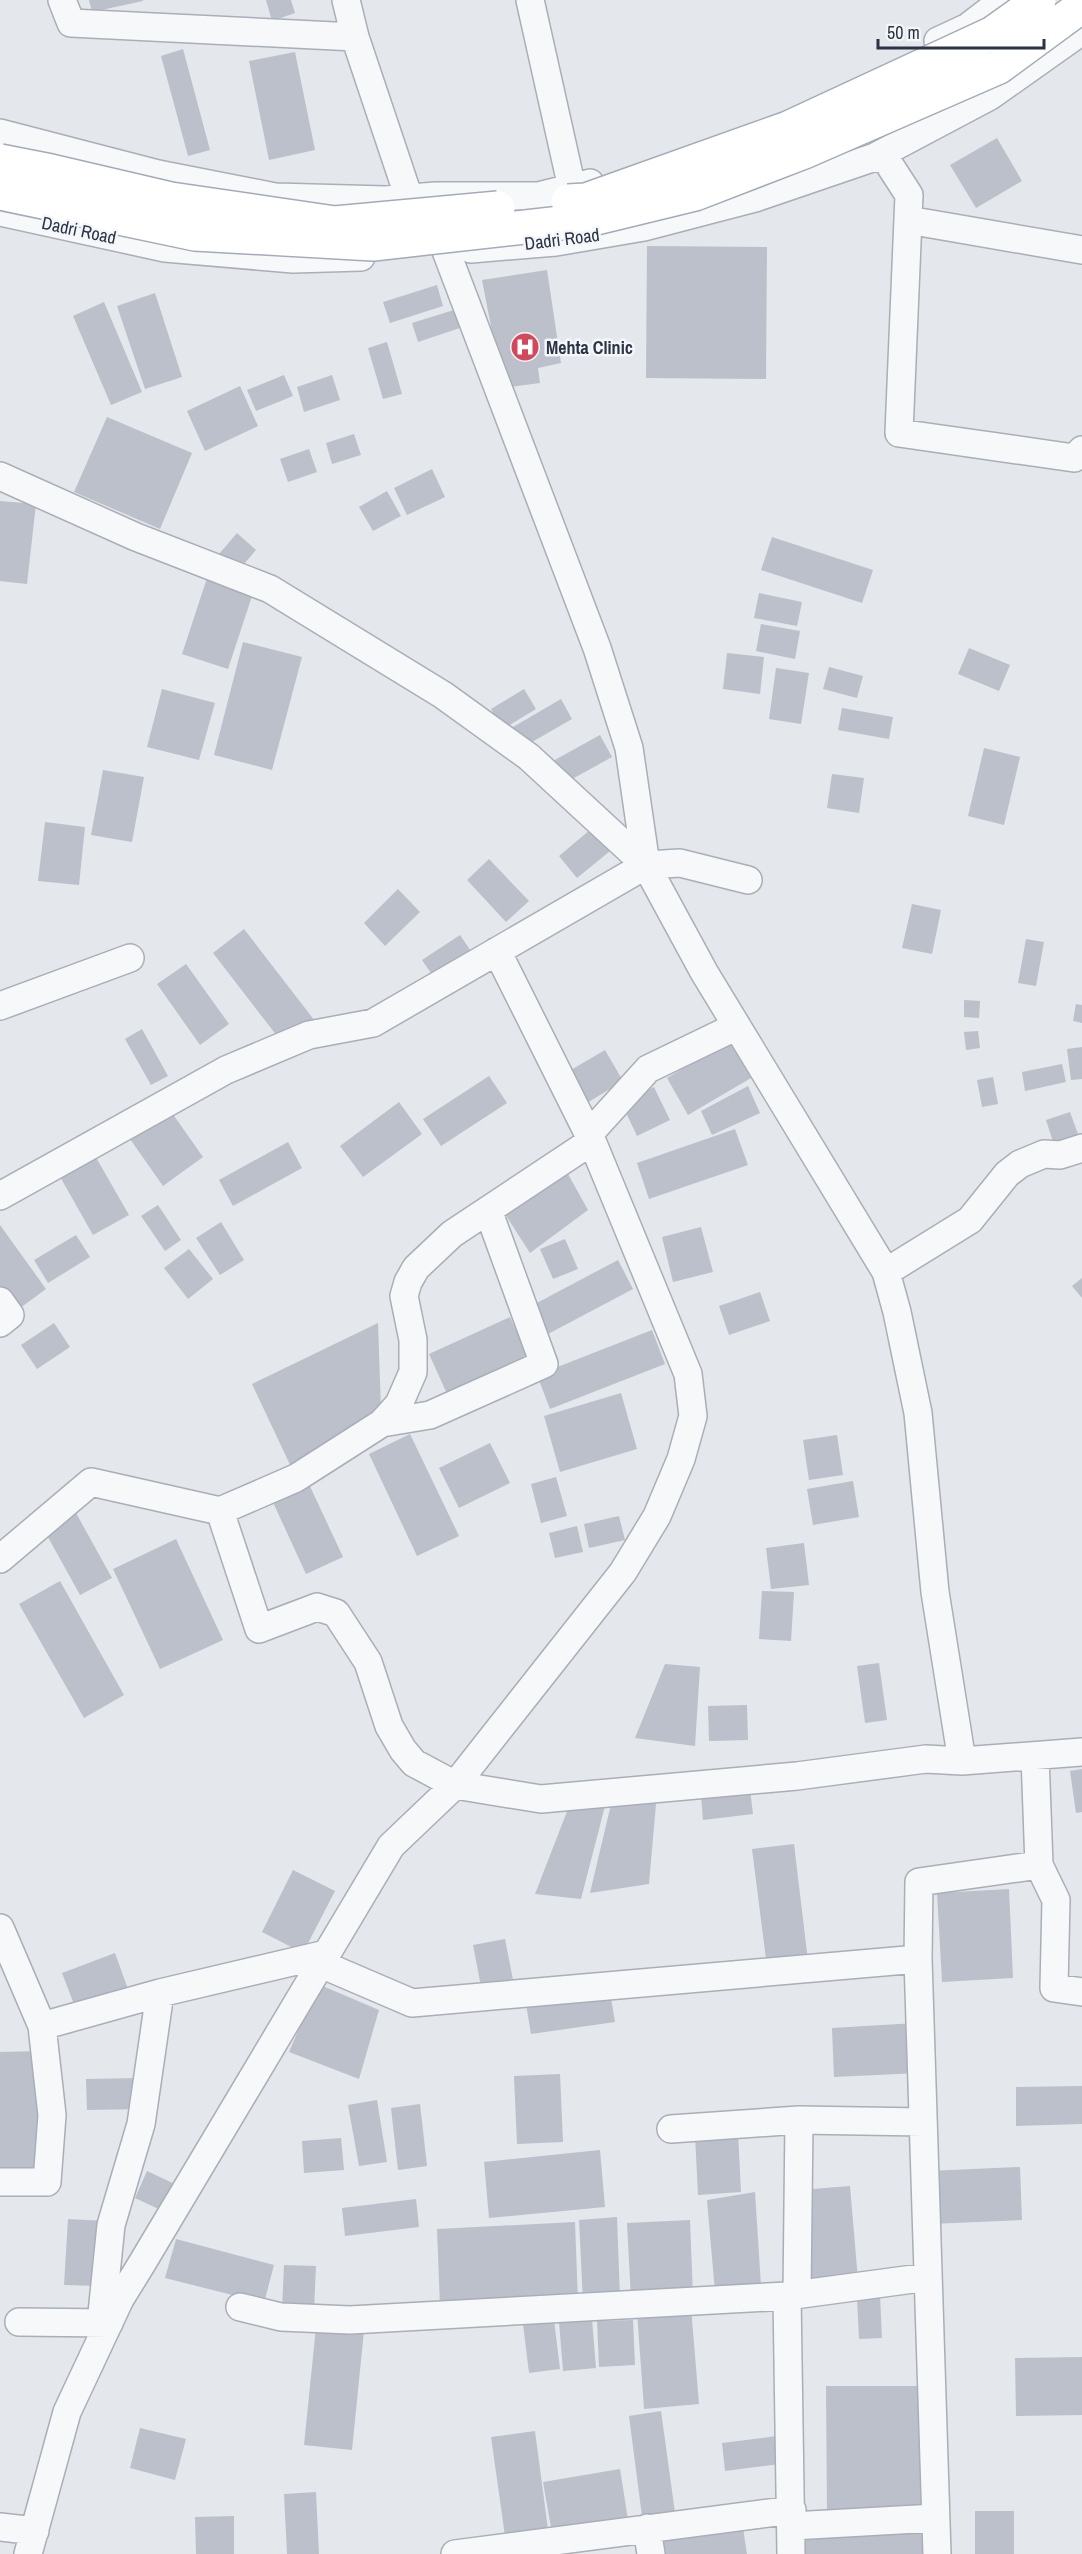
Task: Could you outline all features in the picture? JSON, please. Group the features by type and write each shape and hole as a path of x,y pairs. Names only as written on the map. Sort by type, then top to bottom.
{"main road":[{"path":"0,161 171,199 335,223 586,200 788,128 993,33 1040,0"},
{"path":"0,193 195,234 373,244 588,220 695,194 804,152 999,67 1082,6"}],"street":[{"path":"62,0 71,23 355,37"},
{"path":"346,0 355,37 409,198"},
{"path":"530,0 572,188"},
{"path":"0,133 158,174 275,197 385,200 436,196 538,196 628,174 734,135 968,27 1004,0"},
{"name":"Dadri Road","path":"0,212 165,248 293,259 400,255 556,242 644,227 755,198 875,157 990,96 1082,31"},
{"path":"875,157 887,161 909,195 899,433 1079,457"},
{"path":"436,196 446,251 597,648 629,748 646,865"},
{"path":"908,220 1082,250"},
{"path":"0,476 136,537 270,589 443,695 529,757 646,865 704,972 885,1272 897,1312 918,1413 936,1592 963,1761"},
{"path":"0,1196 226,1070 309,1035 373,1023 646,865 680,863 748,880"},
{"path":"0,2527 32,2542 67,2412 105,2323 391,1846 455,1785 623,1572 657,1516 681,1459 693,1416 688,1374 591,1138 497,951"},
{"path":"0,1006 130,958"},
{"path":"0,1559 91,1482 220,1512 296,1478 382,1423 399,1404 413,1372 413,1340 404,1296 408,1282 416,1268 452,1234 591,1138 648,1069 737,1026"},
{"path":"885,1272 970,1220 1007,1174 1020,1164 1044,1154 1060,1155 1081,1150"},
{"path":"382,1423 430,1415 544,1364 488,1210"},
{"path":"0,1301 10,1315 0,1323"},
{"path":"220,1512 259,1629 317,1607 336,1613 368,1662 389,1726 403,1750 414,1763 455,1785 541,1798 797,1776 926,1759 963,1761 1082,1752"},
{"path":"1035,1756 1039,1865 1056,1900 1054,1988 1082,1992"},
{"path":"937,2554 918,1959 920,1882 1039,1865"},
{"path":"0,1928 42,2026 52,2115 47,2182 0,2182"},
{"path":"42,2026 160,1993 323,1959 412,2003 918,1959"},
{"path":"105,2323 111,2225 141,2124 160,1993"},
{"path":"671,2129 799,2120 923,2122"},
{"path":"791,2554 792,2295 799,2120"},
{"path":"240,2307 281,2318 350,2320 792,2295 928,2277"},
{"path":"19,2322 105,2323"},
{"path":"455,2554 606,2536 649,2541 792,2518 935,2518"}],"building":[{"path":"89,0 143,0 143,1 92,12"},
{"path":"266,0 291,0 295,13 272,21"},
{"path":"183,49 210,150 188,156 161,56"},
{"path":"295,52 315,150 269,160 249,61"},
{"path":"997,138 1022,181 976,208 950,165"},
{"path":"647,246 767,247 766,379 646,378"},
{"path":"547,270 561,363 538,368 540,383 503,388 482,280"},
{"path":"437,285 443,306 390,323 383,302"},
{"path":"155,293 182,377 145,389 117,306"},
{"path":"104,302 142,392 111,405 73,316"},
{"path":"454,310 460,328 418,342 412,323"},
{"path":"387,342 402,394 383,399 368,348"},
{"path":"284,375 293,396 256,411 247,390"},
{"path":"332,375 340,400 304,412 297,387"},
{"path":"240,386 258,426 205,451 187,411"},
{"path":"107,417 192,453 160,529 74,492"},
{"path":"354,434 361,455 332,464 326,443"},
{"path":"309,449 317,472 288,482 280,459"},
{"path":"432,469 445,497 407,515 394,488"},
{"path":"387,491 401,516 373,531 359,507"},
{"path":"0,501 36,504 27,584 0,581"},
{"path":"237,533 256,550 238,571 219,554"},
{"path":"772,537 873,570 862,603 761,570"},
{"path":"209,572 255,587 228,669 182,654"},
{"path":"759,593 802,602 797,626 754,618"},
{"path":"761,624 800,631 795,659 756,651"},
{"path":"243,642 302,657 272,770 214,755"},
{"path":"969,648 1010,665 999,691 958,674"},
{"path":"727,653 764,657 760,694 723,689"},
{"path":"829,667 863,676 857,698 823,689"},
{"path":"776,668 809,673 801,724 769,719"},
{"path":"162,689 215,703 199,760 147,747"},
{"path":"524,689 536,709 503,729 491,709"},
{"path":"561,699 572,719 525,746 513,727"},
{"path":"842,708 893,717 889,739 838,730"},
{"path":"600,735 612,757 565,783 553,761"},
{"path":"984,748 1020,757 1004,825 968,816"},
{"path":"103,770 144,777 132,842 91,835"},
{"path":"832,774 864,778 859,813 827,808"},
{"path":"45,822 85,827 79,885 38,881"},
{"path":"597,824 615,847 577,878 559,856"},
{"path":"489,859 529,901 506,922 467,880"},
{"path":"398,889 420,912 385,946 364,923"},
{"path":"912,904 941,910 932,954 902,948"},
{"path":"244,929 315,1021 284,1045 213,953"},
{"path":"460,935 475,957 437,982 422,960"},
{"path":"1026,939 1044,942 1036,986 1018,983"},
{"path":"186,964 229,1024 200,1045 157,984"},
{"path":"964,1000 980,1001 979,1018 964,1017"},
{"path":"1076,1004 1082,1005 1082,1023 1073,1021"},
{"path":"142,1029 168,1076 151,1085 125,1039"},
{"path":"978,1031 980,1048 966,1050 964,1032"},
{"path":"729,1041 751,1078 688,1115 667,1078"},
{"path":"1082,1047 1082,1079 1071,1080 1067,1049"},
{"path":"605,1050 623,1081 582,1106 564,1074"},
{"path":"1062,1064 1066,1082 1025,1091 1022,1072"},
{"path":"489,1076 507,1103 441,1146 423,1119"},
{"path":"993,1077 998,1104 982,1107 977,1080"},
{"path":"748,1086 760,1113 712,1135 701,1111"},
{"path":"654,1087 670,1120 637,1136 621,1102"},
{"path":"399,1102 422,1134 363,1177 340,1146"},
{"path":"170,1110 203,1157 163,1186 130,1139"},
{"path":"1070,1112 1082,1145 1057,1154 1046,1120"},
{"path":"735,1129 748,1165 649,1199 637,1163"},
{"path":"288,1142 302,1168 233,1206 219,1180"},
{"path":"94,1154 129,1215 93,1235 59,1175"},
{"path":"568,1174 588,1210 530,1253 505,1214"},
{"path":"158,1205 181,1240 165,1251 141,1216"},
{"path":"221,1222 244,1260 220,1275 196,1238"},
{"path":"0,1225 46,1289 12,1314 0,1298"},
{"path":"701,1227 713,1272 673,1282 662,1237"},
{"path":"76,1235 90,1257 48,1283 34,1260"},
{"path":"565,1239 578,1269 553,1279 540,1249"},
{"path":"189,1249 213,1279 188,1299 164,1268"},
{"path":"618,1260 633,1289 548,1334 533,1305"},
{"path":"1082,1278 1082,1298 1072,1286"},
{"path":"760,1292 770,1321 729,1335 719,1306"},
{"path":"510,1317 529,1359 448,1396 429,1354"},
{"path":"54,1323 70,1347 37,1369 21,1345"},
{"path":"378,1323 381,1410 293,1471 252,1384"},
{"path":"652,1330 665,1364 550,1409 537,1375"},
{"path":"621,1393 637,1449 560,1472 544,1416"},
{"path":"410,1434 459,1536 417,1556 369,1454"},
{"path":"837,1435 843,1475 809,1480 803,1440"},
{"path":"490,1443 510,1483 459,1508 439,1468"},
{"path":"556,1477 567,1516 541,1523 531,1484"},
{"path":"307,1480 343,1557 306,1574 271,1498"},
{"path":"853,1481 859,1517 813,1525 807,1489"},
{"path":"76,1513 112,1578 80,1595 44,1530"},
{"path":"619,1516 625,1540 589,1548 584,1524"},
{"path":"577,1526 583,1552 555,1558 549,1533"},
{"path":"176,1539 223,1640 160,1669 113,1569"},
{"path":"804,1543 809,1585 771,1589 766,1548"},
{"path":"60,1581 124,1695 84,1718 19,1604"},
{"path":"762,1591 794,1592 791,1641 759,1639"},
{"path":"879,1663 887,1720 865,1723 857,1666"},
{"path":"665,1664 700,1667 695,1746 635,1738"},
{"path":"747,1705 748,1740 709,1741 708,1706"},
{"path":"1082,1769 1082,1812 1076,1813 1070,1771"},
{"path":"750,1790 753,1814 703,1820 701,1795"},
{"path":"573,1796 605,1806 581,1899 535,1894"},
{"path":"612,1800 656,1804 649,1884 590,1893"},
{"path":"794,1844 808,1961 767,1967 752,1849"},
{"path":"293,1870 335,1891 303,1953 262,1932"},
{"path":"1009,1889 1013,1978 942,1982 937,1893"},
{"path":"505,1939 515,1990 483,1997 473,1945"},
{"path":"115,1953 129,1992 77,2012 62,1973"},
{"path":"318,1984 379,2010 359,2079 289,2052"},
{"path":"610,1992 615,2022 531,2034 526,2004"},
{"path":"916,2023 919,2073 834,2077 832,2028"},
{"path":"39,2051 42,2176 0,2177 0,2052"},
{"path":"560,2074 563,2142 517,2144 514,2076"},
{"path":"142,2078 143,2109 87,2110 86,2079"},
{"path":"1082,2086 1082,2124 1016,2126 1016,2087"},
{"path":"377,2100 387,2162 359,2166 348,2105"},
{"path":"420,2104 427,2166 398,2170 391,2108"},
{"path":"738,2133 741,2192 698,2195 695,2135"},
{"path":"341,2138 344,2170 304,2173 302,2141"},
{"path":"600,2150 605,2207 489,2218 484,2162"},
{"path":"1020,2167 1022,2220 931,2224 929,2171"},
{"path":"147,2171 179,2186 167,2213 135,2198"},
{"path":"850,2186 858,2280 808,2284 800,2190"},
{"path":"755,2192 761,2286 715,2292 707,2200"},
{"path":"416,2199 419,2227 345,2236 342,2208"},
{"path":"617,2217 620,2298 583,2302 579,2220"},
{"path":"68,2219 105,2221 101,2286 64,2285"},
{"path":"690,2220 693,2297 631,2299 627,2223"},
{"path":"575,2222 578,2302 440,2307 437,2229"},
{"path":"176,2239 274,2265 264,2303 165,2278"},
{"path":"284,2265 316,2266 314,2310 282,2309"},
{"path":"880,2296 882,2338 859,2339 857,2298"},
{"path":"691,2307 699,2404 644,2409 637,2312"},
{"path":"592,2319 596,2368 563,2371 559,2322"},
{"path":"554,2320 560,2369 529,2373 523,2324"},
{"path":"633,2320 635,2365 599,2367 597,2321"},
{"path":"316,2327 364,2331 352,2450 304,2445"},
{"path":"1082,2357 1082,2415 1016,2416 1015,2358"},
{"path":"826,2386 928,2386 928,2514 827,2515"},
{"path":"661,2411 676,2520 643,2524 629,2416"},
{"path":"140,2428 186,2439 175,2480 130,2468"},
{"path":"535,2431 549,2537 506,2543 491,2437"},
{"path":"777,2436 780,2464 725,2471 722,2443"},
{"path":"620,2469 629,2526 553,2539 543,2482"},
{"path":"316,2492 319,2554 287,2554 284,2494"},
{"path":"975,2511 1014,2511 1014,2554 975,2554"},
{"path":"234,2516 234,2554 196,2554 195,2517"},
{"path":"742,2521 747,2554 660,2554 657,2535"},
{"path":"931,2524 933,2554 805,2554 804,2532"}],"place":[{"name":"Mehta Clinic","path":"525,347"}]}
